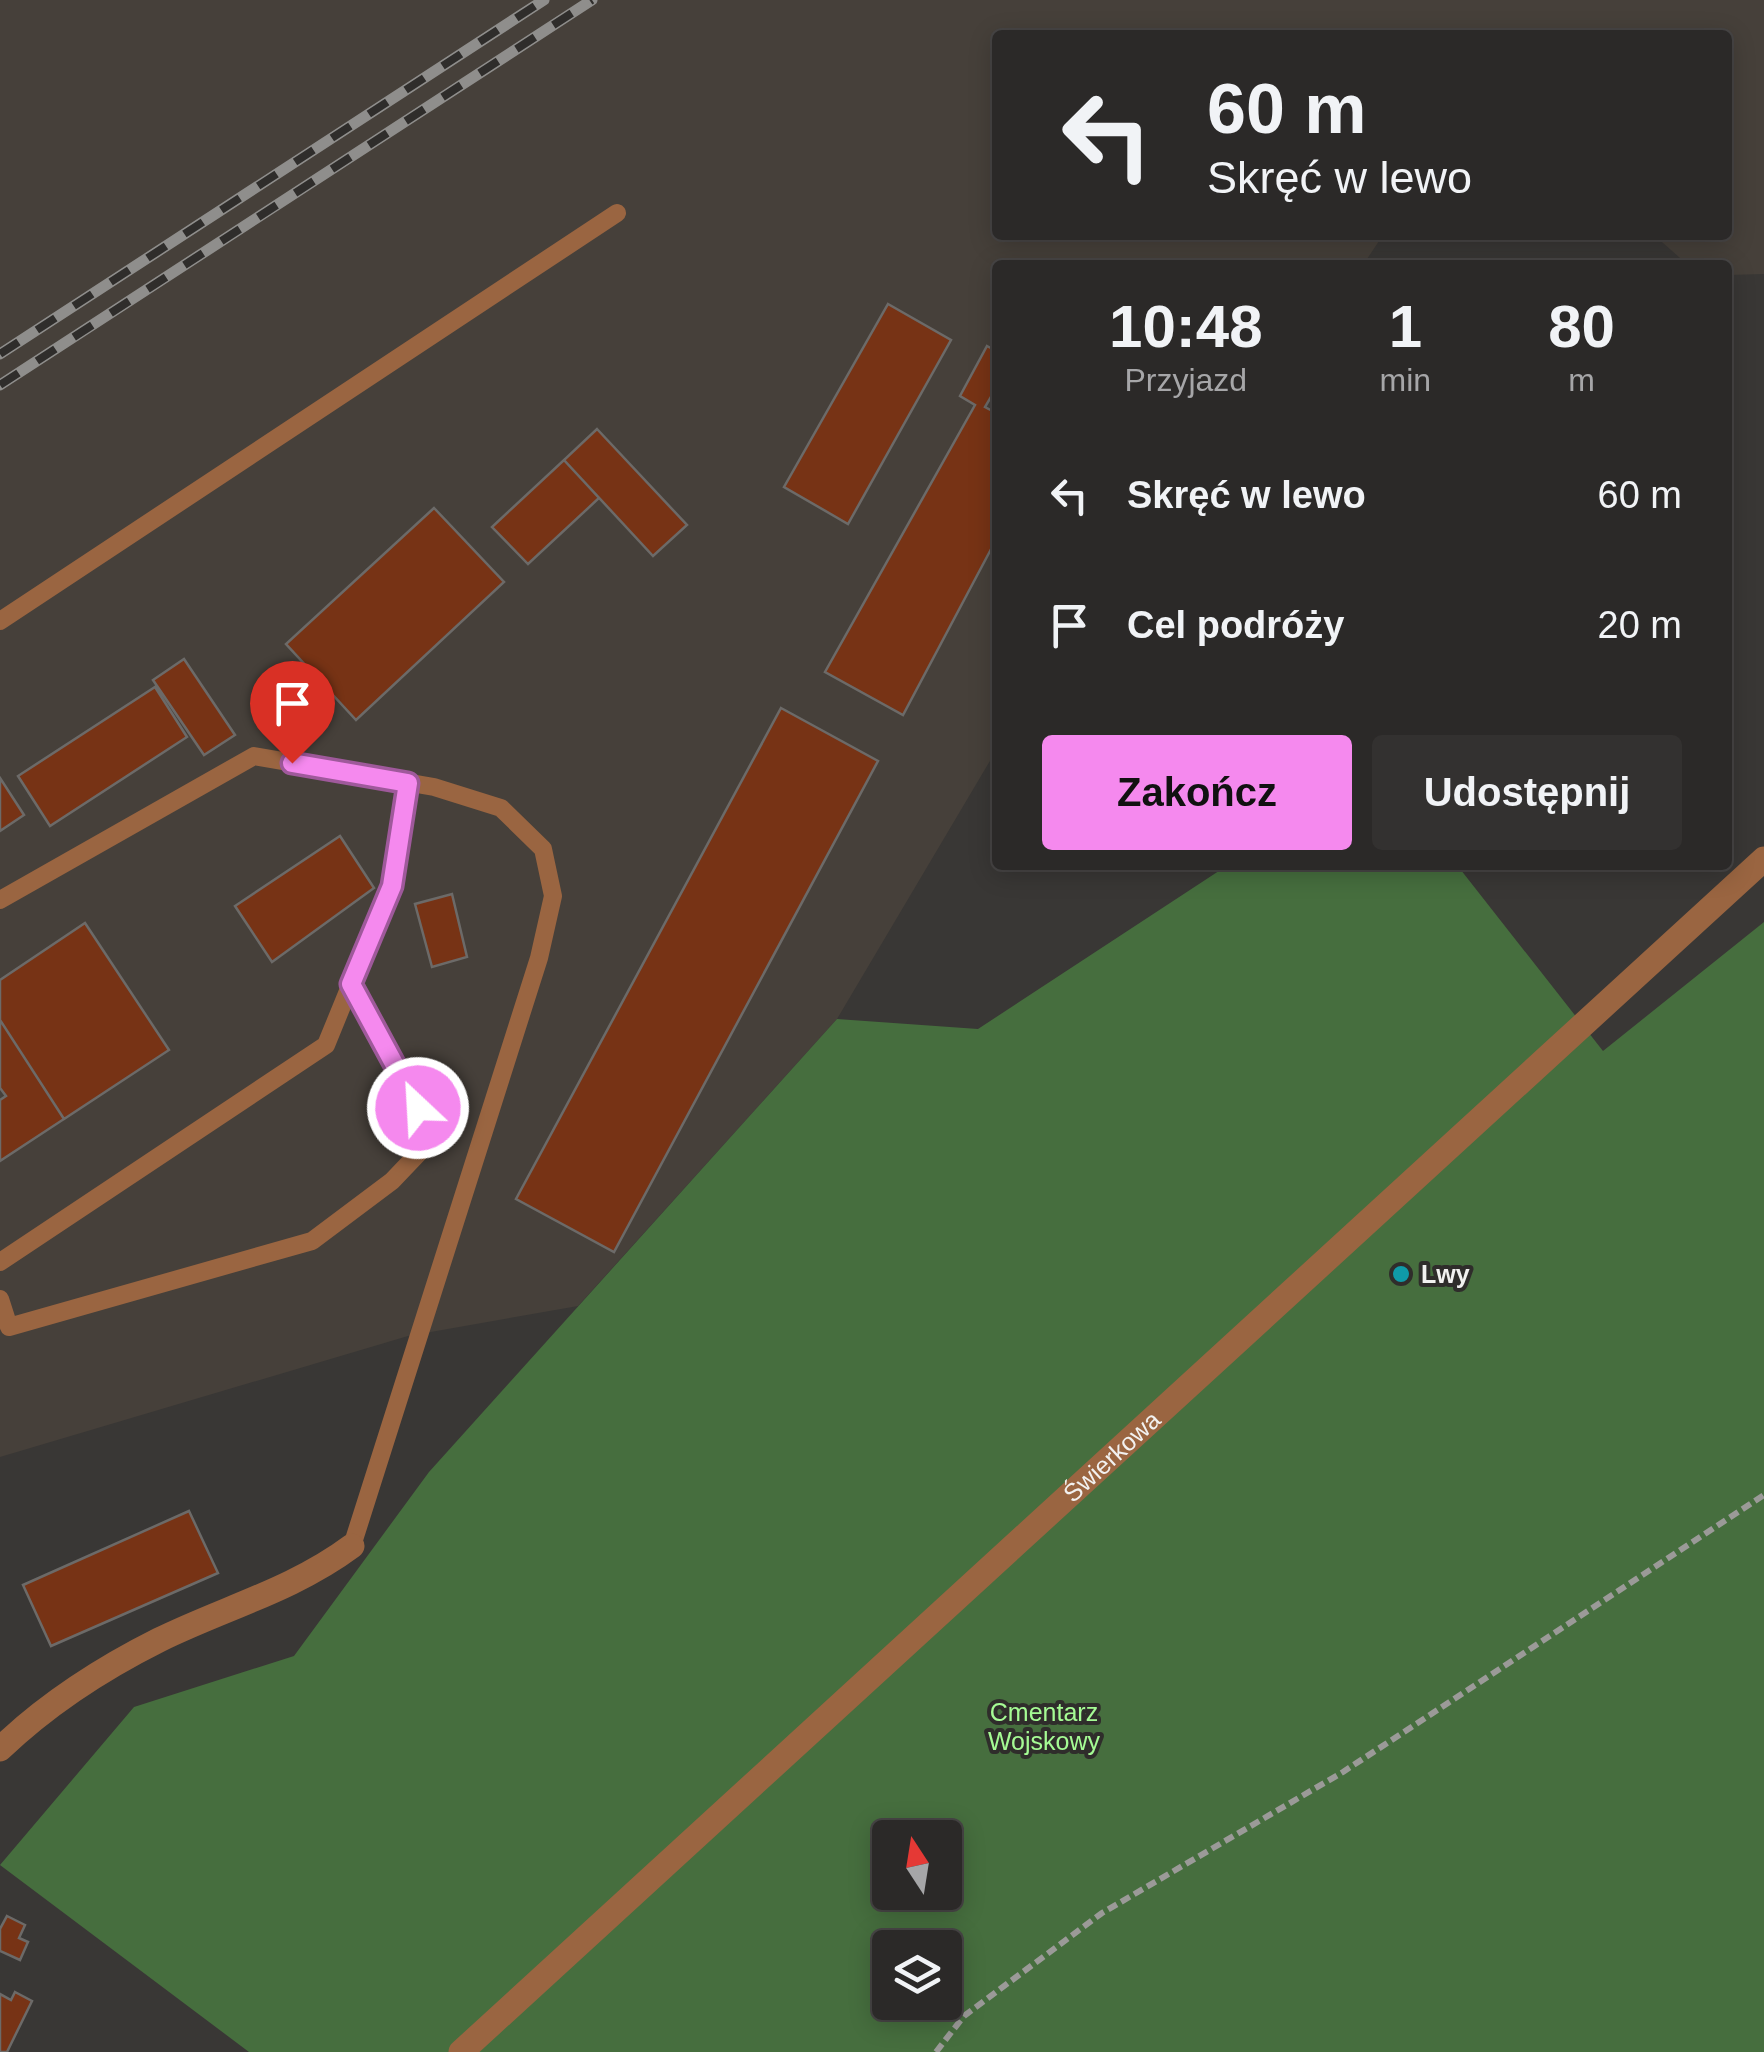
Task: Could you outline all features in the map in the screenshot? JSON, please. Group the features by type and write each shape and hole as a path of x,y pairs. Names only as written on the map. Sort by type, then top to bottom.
{"street":[{"name":"Świerkowa","path":"461,2052 1764,859"},
{"path":"0,1749 42,1708 157,1641 314,1575 352,1546"}],"lane":[{"path":"0,621 617,214"},
{"path":"0,900 254,756 408,783 501,808 543,850 553,896 539,958 352,1546"},
{"path":"0,1262 326,1045 392,886 408,783"},
{"path":"0,1298 9,1326 312,1241 392,1181 432,1139 406,1077 351,984"}],"path":[{"path":"936,2052 964,2016 1102,1914 1343,1772 1764,1495"}],"shaded area":[{"path":"0,0 1764,0 1764,274 1732,275 1732,260 1682,260 1660,240 1732,240 1732,30 992,30 992,240 1380,240 1366,260 992,260 992,757 837,1019 578,1306 408,1336 0,1457"}],"green space":[{"name":"Cmentarz Wojskowy","path":"1220,870 1461,870 1603,1051 1764,922 1764,2052 249,2052 0,1865 134,1707 294,1656 429,1472 837,1019 978,1029"}],"building":[{"path":"888,304 951,340 848,524 784,487"},
{"path":"987,346 992,349 992,395 985,407 992,411 992,547 903,715 825,672 975,405 960,396"},
{"path":"597,429 687,525 653,556 564,460"},
{"path":"564,460 599,498 528,564 492,527"},
{"path":"434,508 504,582 356,720 286,644"},
{"path":"184,659 235,735 204,755 153,680"},
{"path":"155,687 187,737 50,826 18,776"},
{"path":"781,708 878,761 614,1252 516,1199"},
{"path":"0,778 24,815 0,831"},
{"path":"340,836 374,888 272,962 235,906"},
{"path":"452,894 467,957 432,967 415,904"},
{"path":"85,923 169,1050 64,1119 0,1020 0,980"},
{"path":"0,1020 64,1119 0,1161 0,1100 6,1096 0,1088"},
{"path":"189,1511 218,1573 51,1646 23,1585"},
{"path":"7,1916 25,1925 19,1938 28,1942 20,1960 0,1951 0,1929"},
{"path":"15,1992 32,2001 7,2052 0,2052 0,1994 11,2000"}],"railway":[{"path":"0,354 544,0"},
{"path":"0,385 592,0"}],"place":[{"name":"Lwy","path":"1401,1274"}],"route":[{"path":"292,763 408,783 392,886 351,984 406,1077 418,1108"}]}
